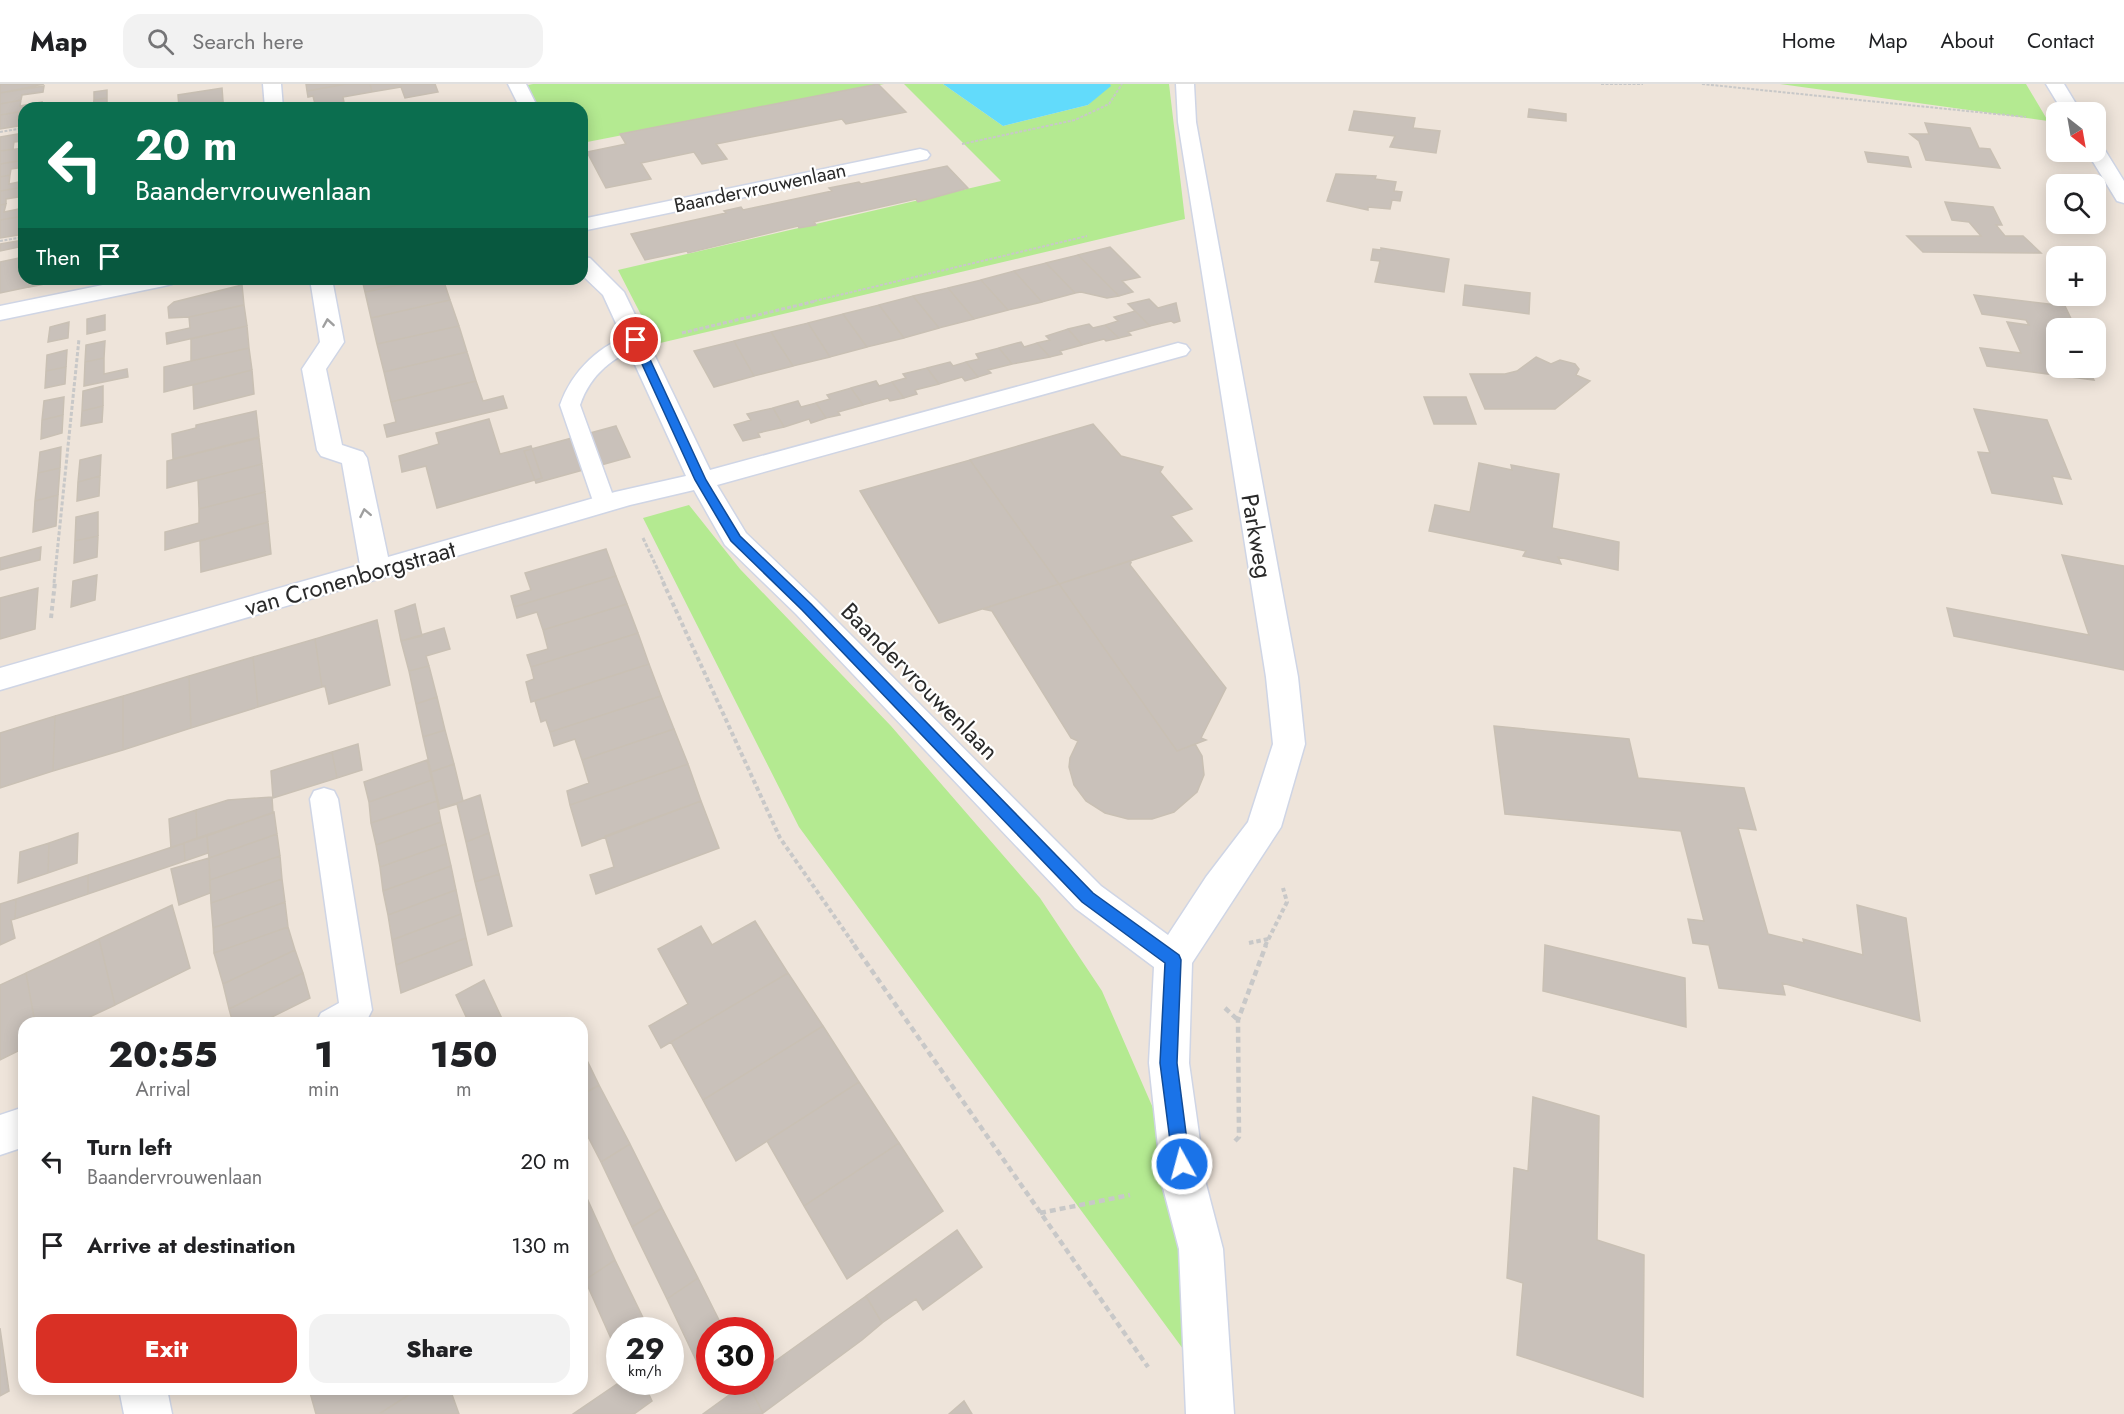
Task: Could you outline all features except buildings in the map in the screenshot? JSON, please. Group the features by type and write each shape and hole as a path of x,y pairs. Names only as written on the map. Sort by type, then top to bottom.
{"street":[{"path":"272,84 274,102"},
{"path":"518,84 526,102"},
{"name":"Parkweg","path":"1173,960 1219,888 1264,827 1289,744 1283,688 1186,122 1185,84"},
{"path":"2055,84 2066,102"},
{"name":"Baandervrouwenlaan","path":"588,224 920,155"},
{"path":"2103,162 2124,197"},
{"name":"Baandervrouwenlaan","path":"588,269 613,292 701,480 735,539 806,607 1088,897 1173,960"},
{"path":"0,313 135,285"},
{"path":"322,285 332,342 314,369 330,450 354,458 376,571"},
{"path":"701,480 1179,350"},
{"name":"van Cronenborgstraat","path":"0,679 615,501 701,480"},
{"path":"1173,960 1168,1063 1184,1184 1201,1249 1210,1414"},
{"path":"0,1136 18,1129"},
{"path":"144,1395 148,1414"}],"lane":[{"path":"615,501 570,405 574,390 588,370 606,354 636,340"},
{"path":"324,799 356,1010 343,1017"}],"path":[{"path":"920,155 981,140 1044,129 1076,118 1111,103 1122,84"},
{"path":"1601,84 1611,86 1643,84"},
{"path":"1702,84 2032,118"},
{"path":"0,132 18,129"},
{"path":"672,336 1087,237"},
{"path":"0,241 18,238"},
{"path":"46,666 83,296"},
{"path":"615,501 780,838 1154,1376"},
{"path":"1040,1213 1184,1184 1239,1137 1238,1020 1268,939 1287,902 1264,827"}],"green space":[{"path":"533,84 884,84 588,142 588,102 532,102 523,86"},
{"path":"904,84 943,84 1003,126 1088,105 1110,84 1169,84 1185,219 656,344 618,270 1001,181"},
{"path":"1780,84 2026,84 2046,121"},
{"path":"689,505 740,569 891,726 1040,898 1102,991 1173,1154 1186,1353 799,827 643,518"}],"water":[{"path":"943,84 1110,84 1111,86 1088,105 1003,126"}],"route":[{"path":"636,340 701,480 735,539 806,607 1088,897 1173,960 1168,1063 1182,1164"}]}
